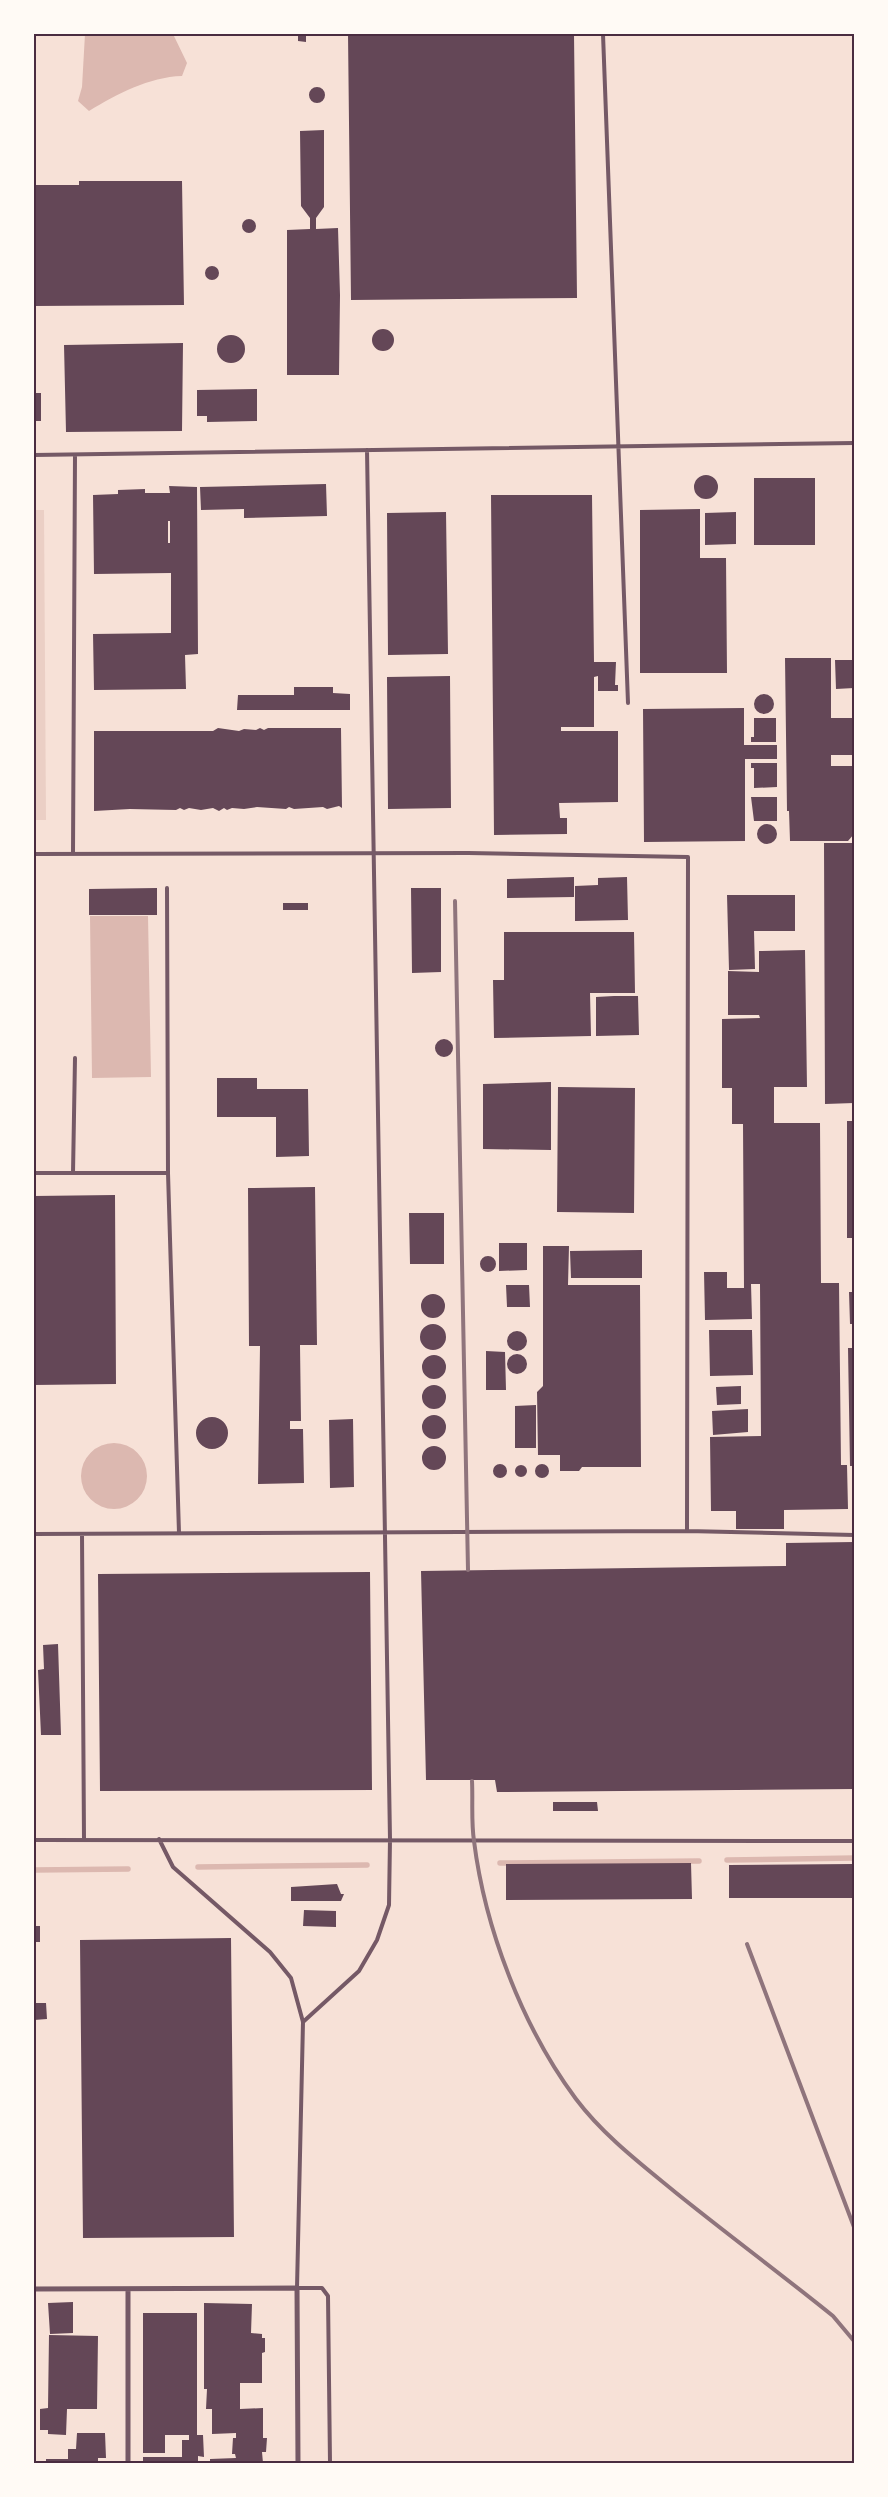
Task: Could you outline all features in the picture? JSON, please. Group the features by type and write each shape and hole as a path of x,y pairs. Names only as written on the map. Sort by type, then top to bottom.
{"street":[{"path":"34,2289 297,2288 298,2463"},
{"path":"128,2289 128,2463"}],"lane":[{"path":"603,34 628,703"},
{"path":"34,455 854,443"},
{"path":"303,2022 359,1971 377,1940 389,1905 390,1838 386,1532 367,450"},
{"path":"74,455 74,854"},
{"path":"34,854 374,853 688,856 687,1531"},
{"path":"167,888 168,1173 179,1533"},
{"path":"74,1173 75,1058"},
{"path":"34,1173 168,1173"},
{"path":"34,1534 687,1531 854,1535"},
{"path":"82,1534 84,1839"},
{"path":"34,1840 390,1838 854,1841"},
{"path":"159,1839 173,1868 270,1952 291,1978 299,2001 303,2022 297,2288 322,2288 328,2296 330,2463"}],"shaded area":[{"path":"85,34 173,34 187,63 182,76 145,83 111,98 89,111 78,101 82,87"},
{"path":"34,510 44,510 46,820 34,820"},
{"path":"90,916 148,916 151,1077 92,1078"},
{"path":"114,1443 126,1446 137,1453 144,1464 147,1476 144,1488 137,1499 126,1506 114,1509 102,1506 91,1499 84,1488 81,1476 84,1464 91,1453 102,1446"}],"building":[{"path":"298,34 306,34 306,42 298,41"},
{"path":"348,34 574,34 577,298 351,300"},
{"path":"314,87 320,87 325,92 323,101 314,103 309,98 309,92"},
{"path":"324,130 324,207 316,218 316,229 338,228 340,295 339,375 287,375 287,230 310,229 310,218 301,206 300,131"},
{"path":"79,181 182,181 184,305 34,306 34,185 79,185"},
{"path":"246,219 252,219 256,226 252,233 246,233 242,229 242,223"},
{"path":"212,266 217,268 219,273 217,278 212,280 207,278 205,273 207,268"},
{"path":"383,329 391,332 394,340 391,348 383,351 375,348 372,340 375,332"},
{"path":"231,335 241,339 245,349 241,359 231,363 221,359 217,349 221,339"},
{"path":"183,343 182,431 66,432 64,345"},
{"path":"257,389 257,421 207,422 207,416 197,416 197,390"},
{"path":"34,393 41,393 41,421 34,421"},
{"path":"701,475 711,475 718,482 718,492 711,499 701,499 694,492 694,482"},
{"path":"754,478 815,478 815,545 754,545"},
{"path":"326,484 327,516 244,518 244,509 201,510 200,487"},
{"path":"169,486 197,487 198,654 185,655 186,689 94,690 93,634 171,633 171,573 94,574 93,495 118,494 118,490 145,489 145,493 170,493","holes":["168,521 170,521 170,543 168,543"]},
{"path":"491,495 592,495 594,662 616,662 615,685 618,685 618,691 598,691 598,676 594,677 594,727 561,727 561,731 618,731 618,802 559,803 560,818 567,818 567,834 494,835"},
{"path":"700,509 700,558 726,558 727,673 640,673 640,510"},
{"path":"446,512 448,654 388,655 387,513"},
{"path":"736,512 736,544 705,545 705,513"},
{"path":"785,658 831,658 831,718 854,718 854,755 831,755 831,766 854,766 854,834 848,841 790,841 789,811 787,811"},
{"path":"835,660 854,660 854,688 836,689"},
{"path":"450,676 451,808 388,809 387,677"},
{"path":"294,687 333,687 333,693 350,694 350,710 237,710 238,695 294,695"},
{"path":"764,694 771,697 774,704 771,711 764,714 757,711 754,704 757,697"},
{"path":"744,708 744,745 777,745 777,759 745,759 745,841 644,842 643,709"},
{"path":"754,718 776,718 776,742 751,742 751,737 754,737"},
{"path":"218,728 239,731 260,728 264,730 268,728 341,728 342,808 339,806 327,809 323,807 294,809 289,807 286,809 257,807 227,810 224,808 219,811 213,808 201,810 189,808 184,810 180,808 176,810 130,809 94,811 94,731 213,731"},
{"path":"751,763 777,763 777,787 754,788 754,768 751,768"},
{"path":"751,797 777,797 777,821 754,821"},
{"path":"767,824 774,827 777,834 774,841 767,844 760,841 757,834 760,827"},
{"path":"824,843 854,843 854,1103 825,1104"},
{"path":"574,877 574,897 507,898 507,879"},
{"path":"627,877 628,920 575,921 575,886 598,885 598,878"},
{"path":"157,888 157,915 89,915 89,889"},
{"path":"411,888 441,888 441,972 412,973"},
{"path":"727,895 795,895 795,931 754,931 755,969 729,970"},
{"path":"283,903 308,903 308,910 283,910"},
{"path":"504,932 634,932 635,993 590,993 591,1036 494,1038 493,980 504,980"},
{"path":"805,950 807,1087 774,1087 774,1123 820,1123 821,1283 839,1283 841,1465 847,1465 848,1509 784,1510 784,1529 736,1529 736,1511 711,1511 710,1437 761,1436 760,1284 751,1284 752,1319 705,1320 704,1272 727,1272 727,1288 744,1288 743,1124 732,1124 732,1088 722,1088 722,1019 760,1018 759,1015 728,1015 728,971 759,972 759,951"},
{"path":"638,996 639,1035 596,1036 596,997"},
{"path":"444,1039 452,1044 453,1048 448,1056 444,1057 436,1052 435,1048 440,1040"},
{"path":"217,1078 257,1078 257,1089 308,1089 309,1156 276,1157 276,1117 217,1117"},
{"path":"551,1082 551,1150 483,1149 483,1084"},
{"path":"558,1087 635,1088 634,1213 557,1212"},
{"path":"847,1121 854,1121 854,1238 847,1238"},
{"path":"315,1187 317,1345 300,1345 301,1421 290,1421 290,1429 303,1429 304,1483 258,1484 260,1346 249,1346 248,1188"},
{"path":"115,1195 116,1384 34,1385 34,1196"},
{"path":"409,1213 444,1213 444,1264 410,1264"},
{"path":"499,1243 527,1243 527,1270 499,1271"},
{"path":"543,1246 569,1246 568,1285 640,1285 641,1467 582,1467 579,1471 560,1471 560,1455 538,1455 537,1392 543,1386"},
{"path":"642,1250 642,1278 571,1278 570,1251"},
{"path":"488,1256 496,1264 488,1272 480,1264"},
{"path":"506,1285 529,1285 530,1307 507,1307"},
{"path":"849,1292 854,1292 854,1324 850,1324"},
{"path":"433,1294 442,1297 445,1306 442,1315 433,1318 424,1315 421,1306 424,1297"},
{"path":"433,1324 442,1328 446,1337 442,1346 433,1350 424,1346 420,1337 424,1328"},
{"path":"709,1330 752,1330 753,1375 710,1376"},
{"path":"517,1331 524,1334 527,1341 524,1348 517,1351 510,1348 507,1341 510,1334"},
{"path":"848,1348 854,1348 854,1466 850,1466"},
{"path":"486,1351 505,1352 506,1390 486,1390"},
{"path":"517,1354 524,1357 527,1364 524,1371 517,1374 510,1371 507,1364 510,1357"},
{"path":"434,1355 443,1358 446,1367 443,1376 434,1379 425,1376 422,1367 425,1358"},
{"path":"434,1385 443,1388 446,1397 443,1406 434,1409 425,1406 422,1397 425,1388"},
{"path":"741,1386 741,1404 717,1405 716,1387"},
{"path":"536,1405 536,1448 515,1448 515,1406"},
{"path":"748,1409 748,1432 713,1435 712,1411"},
{"path":"434,1415 443,1418 446,1427 443,1436 434,1439 425,1436 422,1427 425,1418"},
{"path":"212,1417 224,1421 228,1433 224,1445 212,1449 200,1445 196,1433 200,1421"},
{"path":"353,1419 354,1487 330,1488 329,1420"},
{"path":"434,1446 443,1449 446,1458 443,1467 434,1470 425,1467 422,1458 425,1449"},
{"path":"497,1464 503,1464 507,1471 503,1478 497,1478 493,1474 493,1468"},
{"path":"542,1464 547,1466 549,1471 547,1476 542,1478 537,1476 535,1471 537,1466"},
{"path":"523,1465 526,1466 526,1476 519,1477 516,1476 515,1469 516,1466"},
{"path":"854,1542 854,1789 497,1792 495,1780 426,1780 421,1571 786,1566 786,1543"},
{"path":"370,1572 372,1790 100,1791 98,1574"},
{"path":"58,1644 61,1735 41,1735 38,1670 44,1669 43,1645"},
{"path":"553,1802 597,1802 598,1811 553,1811"},
{"path":"691,1863 692,1899 506,1900 506,1864"},
{"path":"854,1864 854,1898 729,1898 729,1865"},
{"path":"337,1884 341,1894 344,1894 341,1901 291,1901 291,1887"},
{"path":"304,1910 336,1911 336,1927 303,1926"},
{"path":"34,1926 40,1926 40,1942 34,1942"},
{"path":"231,1938 234,2237 83,2238 80,1940"},
{"path":"34,2003 46,2003 47,2019 34,2020"},
{"path":"73,2302 73,2333 50,2334 48,2303"},
{"path":"204,2303 252,2304 251,2333 262,2334 262,2338 265,2338 265,2352 262,2353 262,2383 240,2383 240,2409 263,2408 263,2438 267,2438 266,2452 262,2452 263,2463 210,2463 210,2459 236,2458 235,2454 232,2454 233,2438 236,2438 236,2433 212,2434 212,2409 206,2409 207,2389 204,2389"},
{"path":"143,2313 197,2313 197,2435 203,2435 204,2457 198,2456 198,2463 143,2463 143,2457 182,2457 182,2440 189,2440 189,2435 165,2435 165,2453 143,2453"},
{"path":"49,2335 98,2336 97,2409 67,2409 66,2435 48,2434 48,2430 40,2430 40,2409 48,2408"},
{"path":"77,2433 105,2433 106,2458 98,2458 98,2463 46,2463 46,2459 68,2459 68,2449 76,2449"}],"waterway":[{"path":"727,1860 854,1858"},
{"path":"500,1863 699,1861"},
{"path":"198,1867 367,1865"},
{"path":"34,1870 128,1869"}],"railway":[{"path":"455,901 468,1570"},
{"path":"472,1781 473,1833 479,1874 497,1943 523,2009 539,2041 576,2099 598,2125 649,2171 833,2316 854,2341"},
{"path":"747,1944 854,2227"}]}
